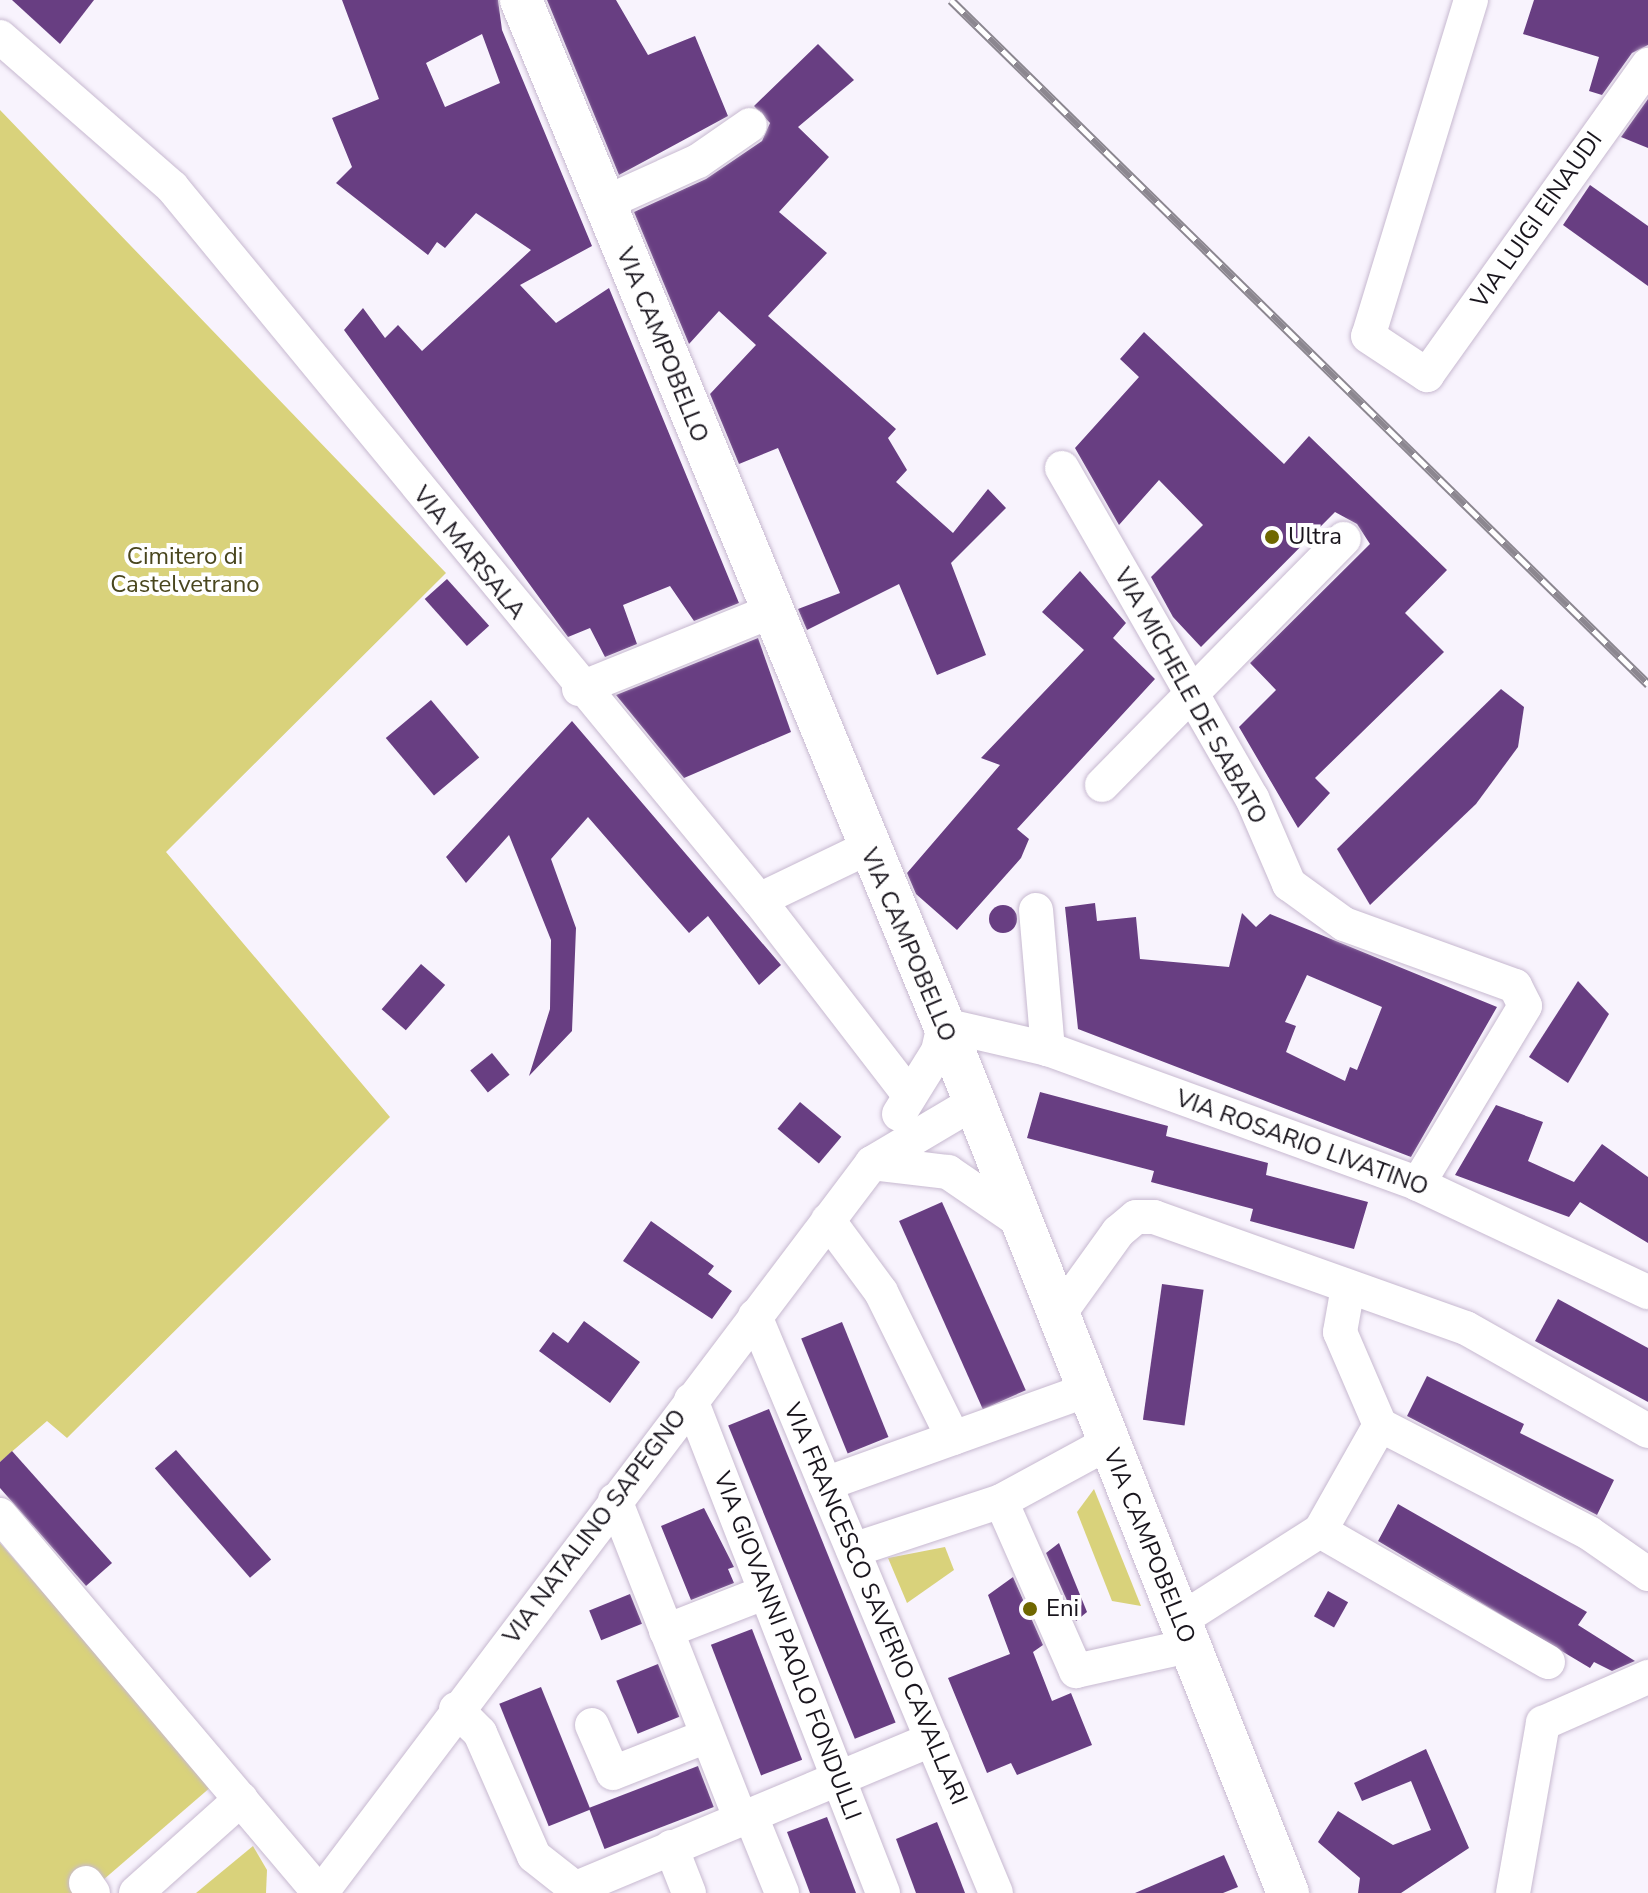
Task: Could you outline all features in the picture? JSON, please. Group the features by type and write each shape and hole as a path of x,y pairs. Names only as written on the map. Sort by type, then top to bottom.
{"main road":[{"name":"VIA CAMPOBELLO","path":"521,0 867,848 944,1025 1018,1220 1288,1893"}],"street":[{"name":"VIA LUIGI EINAUDI","path":"1471,0 1368,336 1427,375 1648,65"},
{"name":"VIA MARSALA","path":"0,37 172,187 579,689 759,900 910,1096"},
{"path":"605,203 698,161 750,125"},
{"name":"VIA MICHELE DE SABATO","path":"1062,468 1188,693 1252,798 1289,884 1344,924 1515,986 1525,1006 1418,1184"},
{"path":"1102,785 1188,693 1344,539"},
{"path":"579,689 770,612"},
{"path":"759,900 867,848"},
{"path":"1036,910 1048,1049"},
{"name":"VIA ROSARIO LIVATINO","path":"944,1025 1048,1049 1418,1184 1648,1292"},
{"name":"VIA NATALINO SAPEGNO","path":"320,1893 456,1709 872,1163 938,1051 944,1025"},
{"name":"VIA NATALINO SAPEGNO","path":"872,1163 973,1103"},
{"path":"872,1163 948,1172 1018,1220"},
{"path":"1057,1317 1136,1217 1466,1328 1648,1431"},
{"path":"828,1220 881,1292 953,1438"},
{"path":"1348,1287 1340,1332 1380,1425 1589,1533 1648,1574"},
{"name":"VIA FRANCESCO SAVERIO CAVALLARI","path":"755,1316 996,1893"},
{"path":"825,1484 1087,1390"},
{"name":"VIA GIOVANNI PAOLO FONDULLI","path":"691,1400 883,1893"},
{"path":"1001,1501 1076,1671 1184,1634 1320,1531 1380,1425"},
{"path":"853,1550 1001,1501 1108,1443"},
{"path":"615,1500 707,1736 782,1893"},
{"path":"0,1515 320,1893"},
{"path":"1320,1531 1548,1662"},
{"path":"666,1631 766,1592"},
{"path":"1513,1893 1543,1723 1648,1677"},
{"path":"456,1709 480,1733 534,1856 580,1890 671,1847 932,1739"},
{"path":"592,1725 613,1773 707,1736"},
{"path":"136,1893 241,1799"},
{"path":"671,1847 689,1893"}],"green space":[{"name":"Cimitero di Castelvetrano","path":"0,110 446,573 166,852 390,1117 67,1438 47,1421 0,1462"},
{"path":"1094,1489 1141,1606 1112,1601 1077,1512"},
{"path":"0,1543 212,1786 88,1893 0,1893"},
{"path":"945,1547 954,1570 907,1603 888,1558"},
{"path":"253,1846 267,1870 266,1893 196,1893"}],"building":[{"path":"12,0 94,0 60,44"},
{"path":"342,0 498,0 502,30 592,246 520,285 556,323 609,288 739,603 694,621 670,586 623,605 637,644 605,657 590,628 568,637 344,330 363,308 385,338 398,325 422,351 531,250 476,213 445,248 437,242 428,255 336,183 352,167 332,118 379,99","holes":["482,34 500,83 445,107 426,63"]},
{"path":"547,0 616,0 648,55 695,36 728,116 619,175"},
{"path":"1534,0 1648,0 1648,45 1632,53 1602,95 1589,91 1599,57 1523,34"},
{"path":"818,44 854,80 798,127 829,157 779,212 827,253 768,316 896,429 888,438 907,470 896,482 953,533 988,489 1006,508 951,563 986,655 937,675 899,584 807,630 798,609 840,593 778,448 739,464 710,394 756,345 719,311 689,344 634,212 706,179 762,141 770,123 754,106"},
{"path":"1648,99 1648,148 1621,137"},
{"path":"1590,185 1648,226 1648,286 1563,225"},
{"path":"1144,332 1284,464 1309,436 1447,570 1405,613 1444,652 1315,778 1330,793 1298,828 1239,727 1276,690 1250,663 1370,544 1357,524 1335,512 1201,647 1173,617 1151,577 1203,525 1159,480 1119,525 1075,448 1139,377 1120,359"},
{"path":"1080,571 1126,623 1113,638 1155,679 1017,829 1029,839 1021,858 957,930 916,894 907,873 1000,765 981,758 1084,650 1042,612"},
{"path":"447,579 489,626 467,646 425,599"},
{"path":"758,638 791,732 684,778 616,695"},
{"path":"1501,689 1524,707 1518,747 1476,804 1370,905 1337,849"},
{"path":"431,700 479,757 434,795 386,738"},
{"path":"572,721 781,965 759,985 708,916 689,933 588,817 551,859 576,928 572,1031 529,1076 550,1009 551,940 509,835 466,883 446,857"},
{"path":"1095,903 1097,921 1136,917 1140,959 1229,967 1242,913 1256,927 1270,914 1497,1007 1411,1157 1078,1029 1065,907","holes":["1307,975 1382,1007 1357,1070 1350,1067 1345,1081 1286,1052 1296,1026 1285,1022"]},
{"path":"1003,905 1013,909 1017,919 1013,929 1003,933 993,929 989,919 993,909"},
{"path":"421,964 445,985 406,1030 382,1009"},
{"path":"1578,981 1609,1014 1568,1083 1529,1057"},
{"path":"492,1053 510,1075 488,1092 470,1071"},
{"path":"1040,1092 1168,1126 1166,1136 1268,1163 1266,1175 1368,1202 1354,1249 1250,1221 1253,1209 1151,1182 1154,1171 1027,1138"},
{"path":"800,1102 841,1137 819,1164 778,1129"},
{"path":"1496,1105 1543,1122 1528,1161 1574,1182 1602,1144 1648,1177 1648,1243 1580,1202 1569,1217 1455,1175"},
{"path":"942,1202 1026,1390 983,1409 899,1221"},
{"path":"651,1221 714,1266 708,1274 732,1291 712,1319 623,1261"},
{"path":"1162,1284 1204,1290 1185,1426 1143,1420"},
{"path":"1558,1299 1648,1348 1648,1402 1535,1341"},
{"path":"584,1321 640,1362 610,1403 539,1351 553,1332 568,1343"},
{"path":"842,1322 888,1437 848,1453 801,1338"},
{"path":"1427,1376 1524,1424 1520,1433 1614,1480 1597,1515 1407,1416"},
{"path":"769,1409 896,1722 855,1739 728,1425"},
{"path":"176,1450 271,1559 250,1578 155,1468"},
{"path":"12,1451 112,1563 86,1586 0,1488 0,1462"},
{"path":"1398,1504 1587,1612 1578,1625 1635,1661 1612,1671 1594,1662 1590,1668 1378,1541"},
{"path":"704,1508 734,1567 728,1569 734,1583 691,1600 661,1526"},
{"path":"1059,1543 1087,1612 1076,1621 1046,1553"},
{"path":"1013,1577 1043,1645 1033,1652 1052,1701 1071,1693 1092,1745 1017,1775 1011,1763 987,1773 948,1678 1010,1654 988,1595"},
{"path":"1328,1591 1348,1602 1334,1628 1314,1616"},
{"path":"630,1594 642,1624 601,1640 589,1610"},
{"path":"752,1629 802,1760 761,1775 711,1645"},
{"path":"658,1664 679,1717 638,1734 616,1681"},
{"path":"541,1687 590,1809 549,1826 499,1704"},
{"path":"1426,1749 1469,1848 1401,1893 1358,1893 1360,1878 1318,1842 1338,1811 1393,1845 1431,1830 1411,1781 1362,1801 1354,1783"},
{"path":"698,1766 714,1807 605,1849 589,1808"},
{"path":"827,1817 856,1893 810,1893 787,1832"},
{"path":"937,1822 965,1893 916,1893 896,1839"},
{"path":"1224,1855 1238,1887 1223,1893 1135,1893"}],"railway":[{"path":"951,0 1648,684"}],"place":[{"name":"Ultra","path":"1272,537"},
{"name":"Eni","path":"1030,1609"}]}
